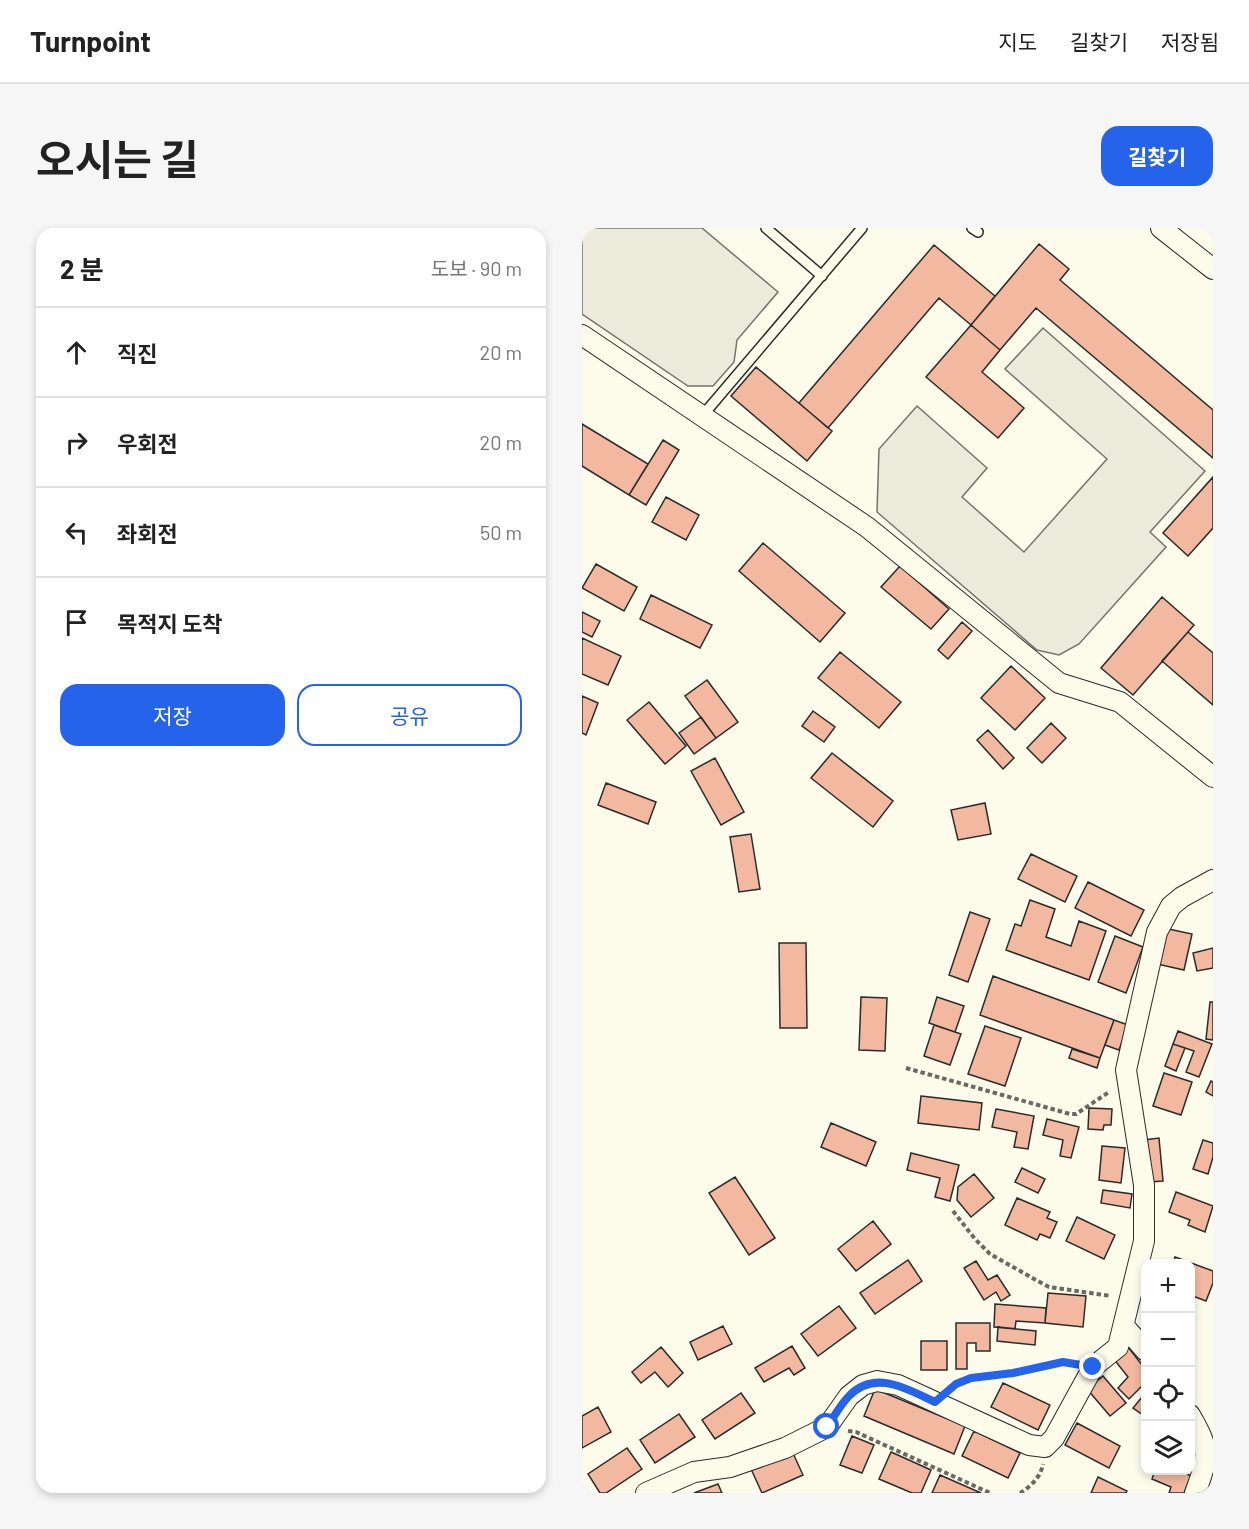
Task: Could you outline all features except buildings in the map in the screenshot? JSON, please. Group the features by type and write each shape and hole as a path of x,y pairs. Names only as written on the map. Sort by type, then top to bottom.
{"street":[{"path":"1161,228 1213,269"},
{"path":"582,335 867,527 1059,683 1120,702 1213,777"},
{"path":"646,1493 694,1472 730,1467 785,1448 827,1427 849,1396 863,1385 877,1381 898,1385 1029,1445 1045,1447 1054,1438 1093,1367 1118,1347 1143,1241 1144,1185 1126,1070 1157,932 1171,906 1182,897 1213,880"},
{"path":"1124,1326 1141,1345"},
{"path":"1194,1421 1203,1437 1206,1460 1195,1493"}],"lane":[{"path":"766,228 822,276"},
{"path":"703,415 862,228"}],"path":[{"path":"906,1068 1070,1114 1076,1114 1128,1081"},
{"path":"953,1211 990,1254 1049,1287 1130,1299"},
{"path":"935,1402 956,1384 971,1378 1013,1373 1063,1362 1093,1367"},
{"path":"827,1427 856,1432 990,1493"},
{"path":"1020,1493 1028,1488 1042,1472 1045,1447"}],"shaded area":[{"path":"582,228 702,228 778,292 737,340 734,362 713,386 688,386 582,314"},
{"path":"1043,328 1205,471 1150,532 1166,547 1079,644 1059,655 1037,650 877,512 879,449 917,406 987,468 962,497 1024,552 1107,459 1005,369"}],"route":[{"path":"827,1427 849,1396 863,1385 877,1381 898,1385 935,1402 956,1384 971,1378 1013,1373 1063,1362 1093,1367"}]}
